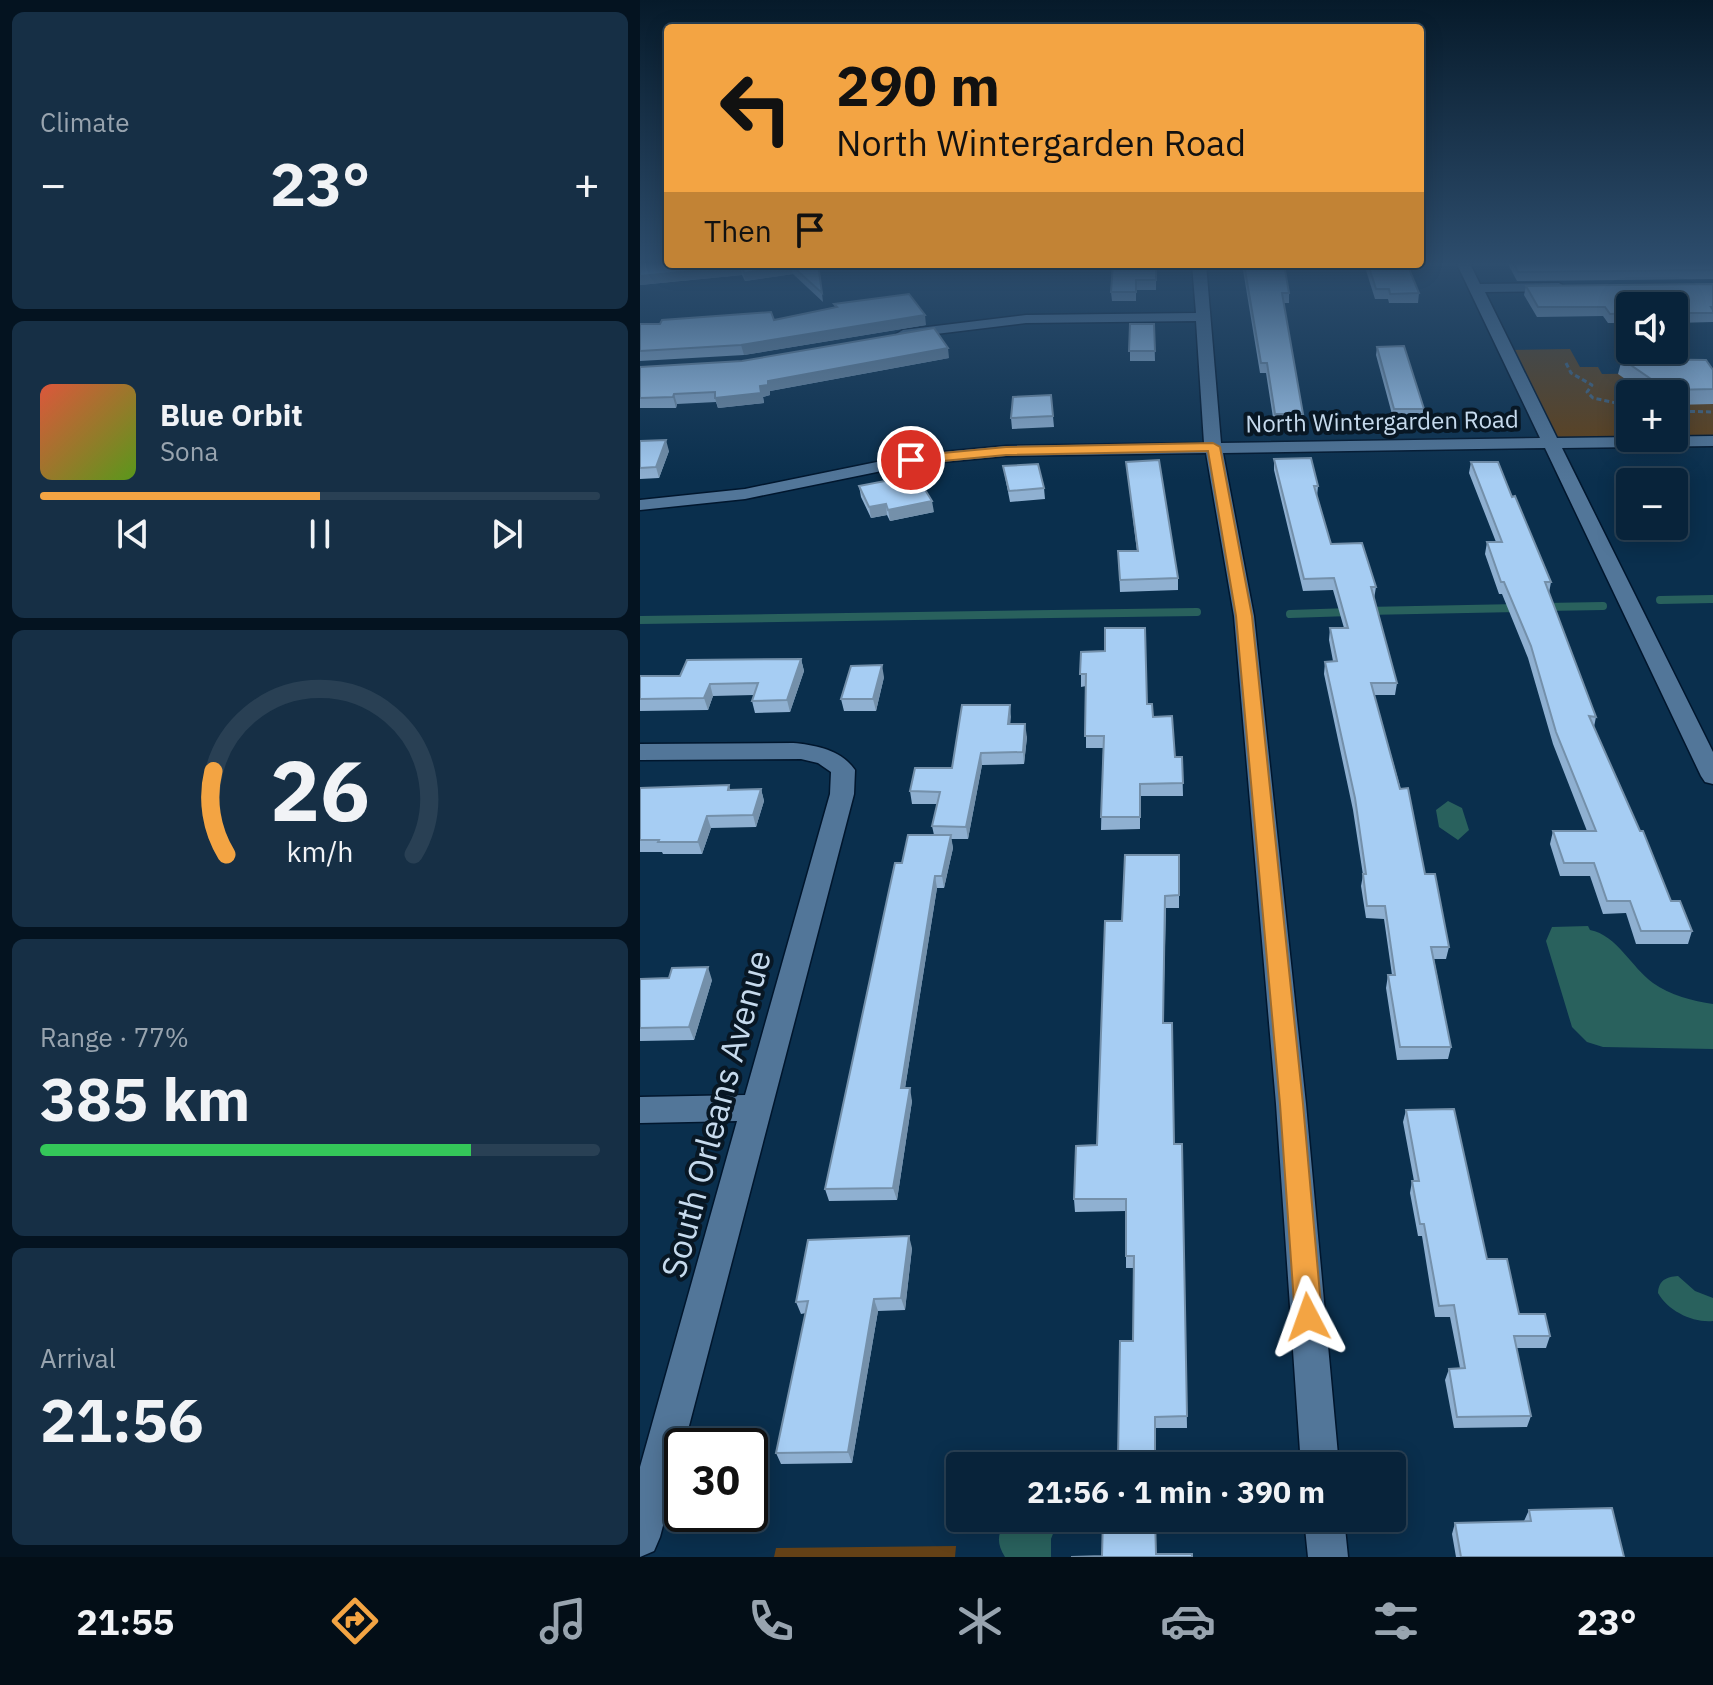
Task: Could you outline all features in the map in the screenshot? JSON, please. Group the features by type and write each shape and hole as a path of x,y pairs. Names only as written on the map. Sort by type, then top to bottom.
{"street":[{"path":"882,338 900,335"},
{"path":"1204,335 1213,447 1244,616 1291,1104 1319,1452"},
{"path":"1499,335 1713,776"},
{"name":"North Wintergarden Road","path":"640,505 745,494 911,460 959,454 1054,449 1713,441"},
{"name":"South Orleans Avenue","path":"640,752 816,753 833,760 843,770 842,794 640,1537"},
{"path":"640,1110 757,1108"},
{"path":"1325,1532 1328,1557"}],"path":[{"path":"1566,363 1571,373 1592,385 1587,392 1593,398 1616,403"},
{"path":"1688,412 1713,412"}],"shaded area":[{"path":"1570,349 1580,367 1598,367 1602,374 1666,373 1687,380 1616,380 1616,443 1552,444 1505,350"},
{"path":"1688,380 1713,389 1713,441 1688,441"},
{"path":"1448,801 1462,808 1469,830 1458,840 1439,827 1436,810"},
{"path":"1588,926 1590,930 1608,938 1660,987 1682,997 1713,1004 1713,1049 1603,1047 1587,1042 1572,1027 1546,941 1552,927"},
{"path":"1678,1276 1695,1291 1713,1298 1713,1321 1697,1320 1682,1314 1662,1299 1658,1293 1662,1282"},
{"path":"1000,1532 1054,1532 1051,1557 1005,1557"},
{"path":"956,1546 955,1557 774,1557 776,1548"}],"building":[{"path":"640,335 804,335 741,345 640,351"},
{"path":"895,335 939,335 948,348 768,381 768,385 760,386 761,393 715,398 715,392 640,398 640,367 742,361"},
{"path":"1130,335 1154,335 1155,351 1129,351"},
{"path":"1256,335 1289,335 1303,414 1275,414 1267,363 1261,363"},
{"path":"1404,346 1424,409 1394,409 1377,347"},
{"path":"1688,360 1706,360 1713,370 1713,389 1688,390 1688,380 1653,380 1629,364 1688,364"},
{"path":"1051,395 1053,416 1011,418 1013,397"},
{"path":"666,440 656,467 640,468 640,441"},
{"path":"1311,458 1318,486 1314,486 1331,544 1362,543 1376,587 1371,587 1397,683 1371,683 1400,789 1408,788 1425,874 1435,874 1449,947 1431,947 1451,1047 1400,1047 1388,975 1395,975 1385,906 1367,906 1363,874 1366,874 1355,798 1325,662 1337,661 1330,628 1348,628 1334,578 1304,579 1274,459"},
{"path":"1159,460 1178,578 1120,580 1118,551 1138,551 1126,462"},
{"path":"1471,462 1498,462 1512,497 1515,496 1551,582 1545,582 1596,717 1589,716 1640,831 1643,831 1671,901 1680,901 1692,931 1641,931 1630,901 1607,901 1594,863 1564,863 1553,831 1596,831 1556,732 1531,646 1504,582 1501,582 1487,542 1502,542"},
{"path":"1038,464 1044,488 1009,491 1003,466"},
{"path":"916,475 932,501 888,510 886,504 869,507 859,486"},
{"path":"1105,628 1145,628 1147,704 1152,704 1153,717 1172,716 1175,757 1182,757 1183,783 1140,784 1140,817 1101,817 1104,736 1085,736 1086,674 1080,674 1081,652 1105,651"},
{"path":"801,659 787,700 752,701 758,683 710,684 704,698 640,699 640,676 680,676 687,660"},
{"path":"882,665 873,699 841,699 851,666"},
{"path":"962,705 1010,705 1008,724 1025,724 1023,752 981,753 966,827 932,826 940,792 910,791 915,768 952,768"},
{"path":"729,785 728,790 761,789 753,815 707,816 698,842 640,840 640,788"},
{"path":"908,835 951,835 942,876 935,876 901,1088 910,1088 893,1188 825,1189 895,863 902,863"},
{"path":"1125,855 1179,855 1179,895 1165,896 1163,1023 1172,1023 1174,1144 1182,1144 1187,1416 1155,1417 1155,1452 1118,1452 1120,1341 1133,1341 1134,1256 1126,1256 1126,1199 1074,1199 1076,1146 1097,1145 1105,921 1122,921"},
{"path":"708,967 689,1027 640,1028 640,979 669,978 672,968"},
{"path":"1454,1109 1487,1259 1507,1259 1519,1314 1545,1314 1550,1336 1514,1336 1531,1416 1457,1417 1449,1369 1465,1368 1454,1305 1439,1306 1424,1224 1420,1224 1412,1181 1419,1181 1406,1110"},
{"path":"909,1236 901,1298 874,1299 848,1452 776,1453 808,1301 796,1302 808,1240"},
{"path":"1612,1508 1624,1557 1461,1557 1455,1523 1531,1521 1529,1510"},
{"path":"1103,1532 1155,1532 1156,1554 1192,1554 1192,1557 1071,1557 1102,1556"}],"waterway":[{"path":"1660,600 1713,599"},
{"path":"1545,607 1603,606"},
{"path":"1365,611 1518,608"},
{"path":"640,620 1197,612"},
{"path":"1290,614 1350,612"}],"route":[{"path":"911,460 1006,451 1213,447 1244,616 1291,1104 1308,1317"}]}
